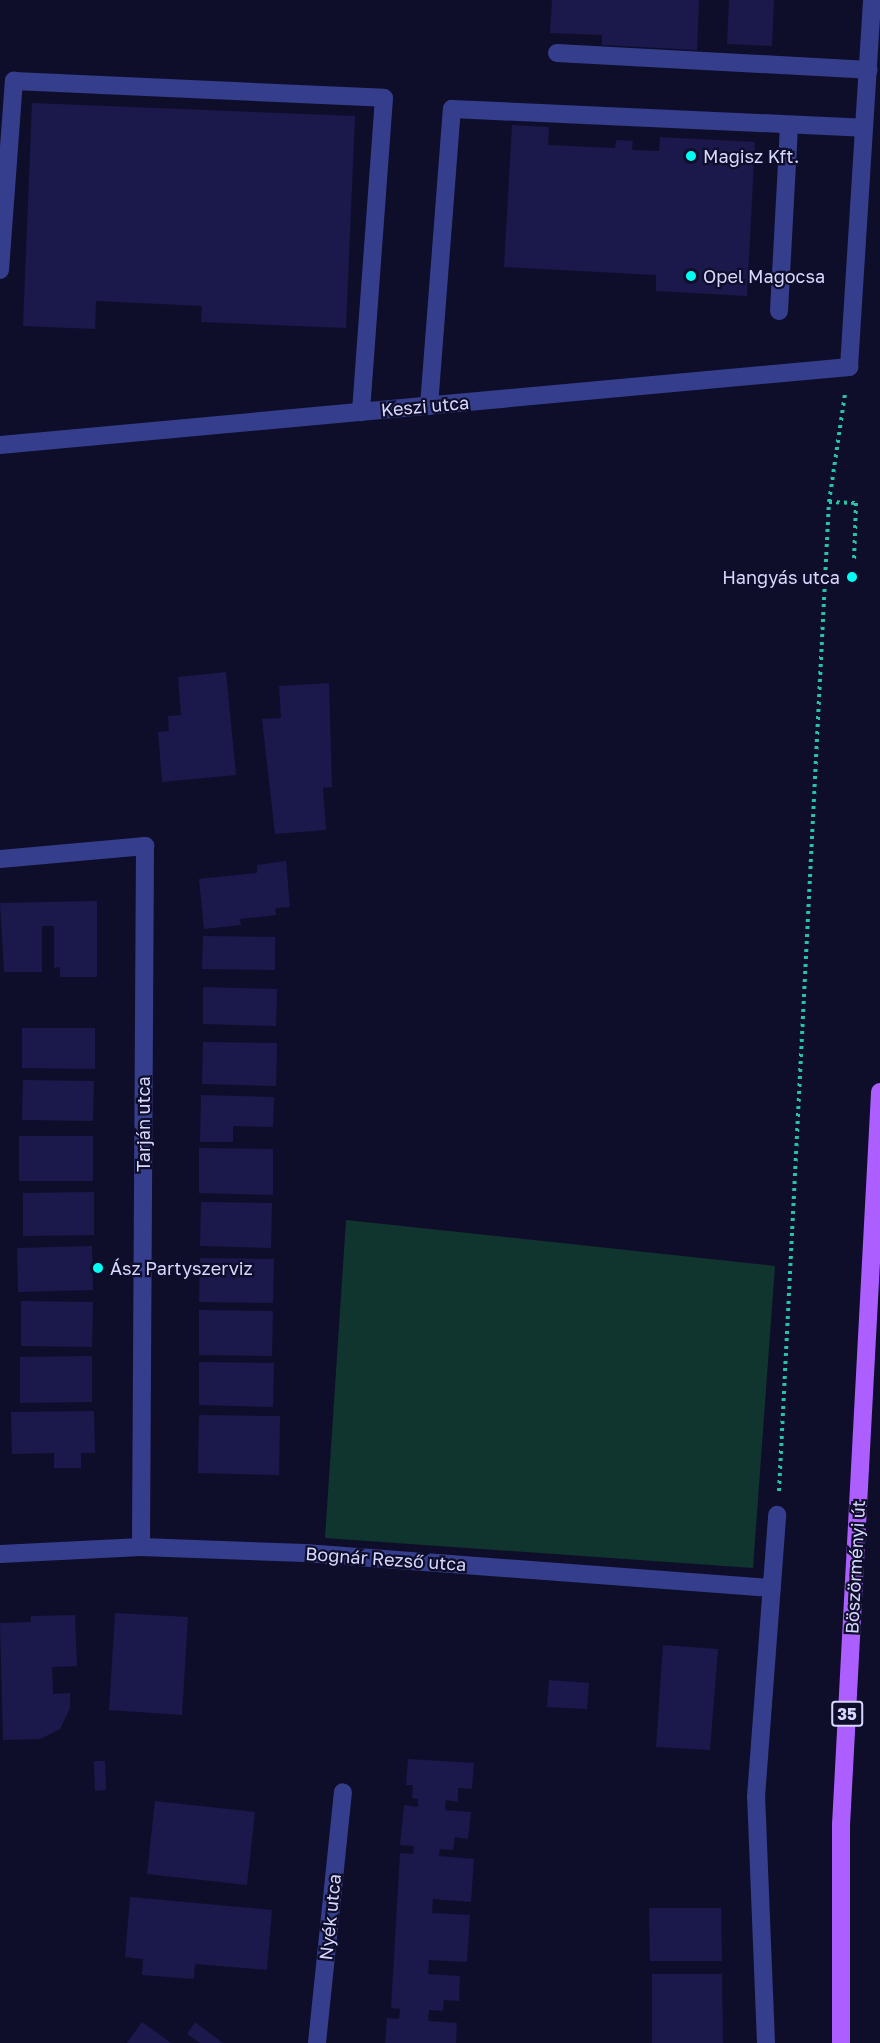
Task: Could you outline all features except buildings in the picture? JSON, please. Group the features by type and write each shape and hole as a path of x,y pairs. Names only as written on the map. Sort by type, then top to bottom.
{"main road":[{"name":"Böszörményi út","path":"841,2043 841,1825 880,1092"}],"street":[{"path":"849,367 872,0"},
{"path":"557,53 869,70"},
{"path":"0,270 14,81 384,98 361,412"},
{"path":"429,406 452,109 863,128"},
{"path":"779,311 789,125"},
{"name":"Keszi utca","path":"0,445 849,367"},
{"name":"Tarján utca","path":"0,859 145,846 141,1547"},
{"path":"766,2043 756,1797 777,1515"},
{"name":"Bognár Rezső utca","path":"0,1554 141,1547 304,1553 772,1588"},
{"name":"Nyék utca","path":"317,2043 343,1792"}],"path":[{"path":"777,1515 829,502 849,367"},
{"path":"829,502 856,503 854,559"}],"green space":[{"path":"346,1220 775,1266 753,1568 325,1538"}],"place":[{"name":"Magisz Kft.","path":"691,156"},
{"name":"Opel Magocsa","path":"691,276"},
{"name":"Hangyás utca","path":"852,577"},
{"name":"Ász Partyszerviz","path":"98,1268"}]}
